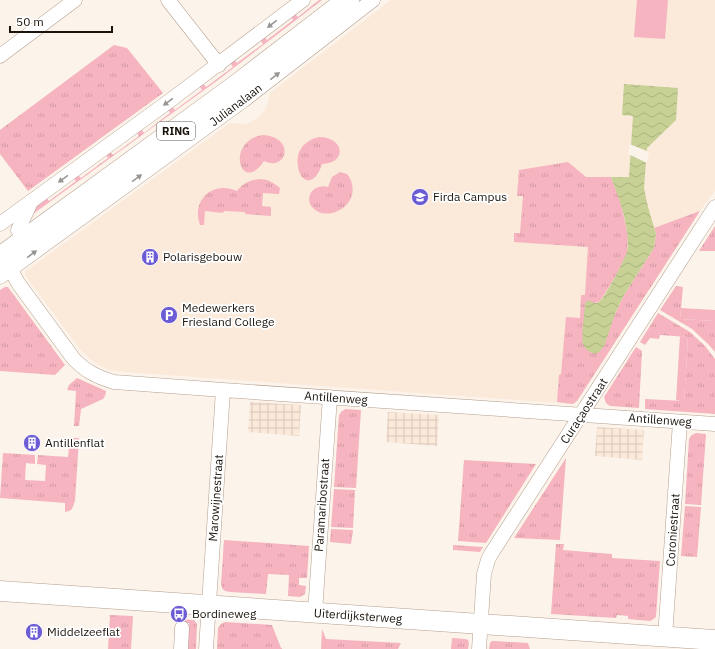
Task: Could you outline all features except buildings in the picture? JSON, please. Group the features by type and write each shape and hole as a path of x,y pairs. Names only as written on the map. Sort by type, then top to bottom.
{"main road":[{"name":"RING","path":"0,241 9,227 126,153 329,0"},
{"name":"Julianalaan","path":"4,268 348,0"}],"street":[{"path":"1,53 75,0"},
{"path":"168,0 219,65"},
{"path":"9,227 31,201 219,65 303,0"},
{"name":"Julianalaan","path":"4,268 244,100 373,0"},
{"path":"9,227 31,201"},
{"name":"Curaçaostraat","path":"479,649 484,574 491,554 715,207"},
{"name":"Antillenweg","path":"4,268 18,283 80,366 87,371 114,382 715,424"},
{"name":"Marowijnestraat","path":"209,606 224,390"},
{"name":"Paramaribostraat","path":"315,612 330,397"},
{"name":"Coroniestraat","path":"665,637 680,422"},
{"name":"Uiterdijksterweg","path":"0,591 715,640"},
{"path":"206,649 209,606"},
{"path":"181,649 182,628"}],"shaded area":[{"name":"Firda Campus","path":"391,0 715,0 715,191 700,211 577,401 573,404 124,372 109,370 90,359 79,348 25,275 26,271 230,123 246,124 258,118 265,110 270,93"},
{"path":"250,402 301,405 299,436 248,432"},
{"path":"388,412 439,415 437,446 386,442"},
{"path":"597,427 644,430 642,460 595,456"}],"green space":[{"path":"319,0 322,0 218,80 33,214 39,202 45,196 49,201 76,181 72,176 76,173 81,178 108,158 105,153 109,150 113,155 139,136 135,130 140,127 144,133 170,113 167,108 171,105 175,110 202,90 198,84 202,82 206,87 233,67 229,61 233,58 237,63 263,44 259,38 263,35 267,40 293,20 290,15 293,12 298,17"},
{"path":"637,0 668,0 665,39 634,37"},
{"path":"114,45 127,48 163,93 28,191 0,154 0,130"},
{"path":"263,135 273,137 280,141 284,147 284,153 278,162 272,163 264,161 256,170 249,173 243,170 240,163 240,155 243,147 251,139"},
{"path":"319,137 334,141 340,150 339,155 330,163 322,164 316,177 307,180 300,174 297,161 298,156 305,144 314,138"},
{"path":"568,162 586,177 611,177 621,203 628,236 627,253 617,274 600,301 595,303 585,303 615,314 624,295 654,248 656,234 654,228 700,211 577,401 573,404 557,402 559,375 561,374 566,317 580,318 581,295 585,295 588,247 514,242 514,233 520,233 523,196 517,196 519,170"},
{"path":"340,172 347,174 352,183 353,189 351,198 344,207 333,213 328,214 317,211 312,207 309,201 311,192 319,187 328,187 332,177"},
{"path":"260,179 271,182 280,188 279,194 263,193 262,206 271,207 271,216 245,214 245,212 224,211 223,213 205,211 204,225 200,225 198,216 199,208 201,200 206,194 212,190 220,188 228,188 237,191 247,182"},
{"path":"715,226 715,251 699,251"},
{"path":"676,286 683,287 680,319 715,321 715,352 692,329 660,310"},
{"path":"8,287 65,365 55,375 0,371 0,290"},
{"path":"681,308 715,310 715,321 680,319"},
{"path":"658,313 690,332 705,346 715,359 715,414 645,409 645,399 684,401 688,337 660,335 659,339 650,338 645,345 640,342"},
{"path":"680,336 688,337 684,402 676,400"},
{"path":"636,347 642,351 639,408 610,406 606,403 604,397"},
{"path":"77,378 106,392 103,399 81,409 79,426 74,426 76,391 67,390 69,385"},
{"path":"345,409 361,410 356,488 334,487 339,415"},
{"path":"696,433 706,434 701,505 685,504 689,439"},
{"path":"70,438 79,438 75,501 72,509 65,512 65,503 0,498 3,453 35,455 35,464 26,463 25,480 45,481 46,465 37,464 38,455 68,457"},
{"path":"566,458 560,540 514,538"},
{"path":"464,460 536,464 486,543 458,541"},
{"path":"334,489 355,490 353,528 331,527"},
{"path":"685,506 701,507 697,557 681,556"},
{"path":"331,529 353,530 351,544 330,542"},
{"path":"224,540 309,546 307,578 299,578 299,585 306,586 305,594 300,597 288,596 289,575 268,574 266,594 230,592 224,590 221,584"},
{"path":"556,544 564,544 563,550 612,554 612,558 660,561 656,617 650,621 628,619 628,616 617,615 616,618 551,614"},
{"path":"453,545 483,547 480,552 453,550"},
{"path":"110,615 133,616 131,649 108,649"},
{"path":"177,619 194,620 197,624 196,649 187,649 189,623 177,622"},
{"path":"225,622 272,625 282,649 217,649 218,628"},
{"path":"322,629 326,639 401,643 398,649 321,649"},
{"path":"452,638 468,640 468,649 451,649"},
{"path":"492,641 528,643 530,649 489,649"}],"water":[{"path":"624,84 678,88 676,120 647,148 644,188 656,234 654,248 624,295 615,314 604,346 595,354 586,349 583,344 582,335 585,303 589,300 597,303 602,299 615,278 627,252 628,243 626,224 621,204 611,177 629,177 633,116 622,115"}],"pier":[{"path":"630,144 649,152 647,163 628,154"}],"place":[{"name":"Firda Campus","path":"420,197"},
{"name":"Polarisgebouw","path":"150,257"},
{"name":"Medewerkers Friesland College","path":"169,315"},
{"name":"Antillenflat","path":"32,443"},
{"name":"Bordineweg","path":"179,614"},
{"name":"Middelzeeflat","path":"34,632"}]}
